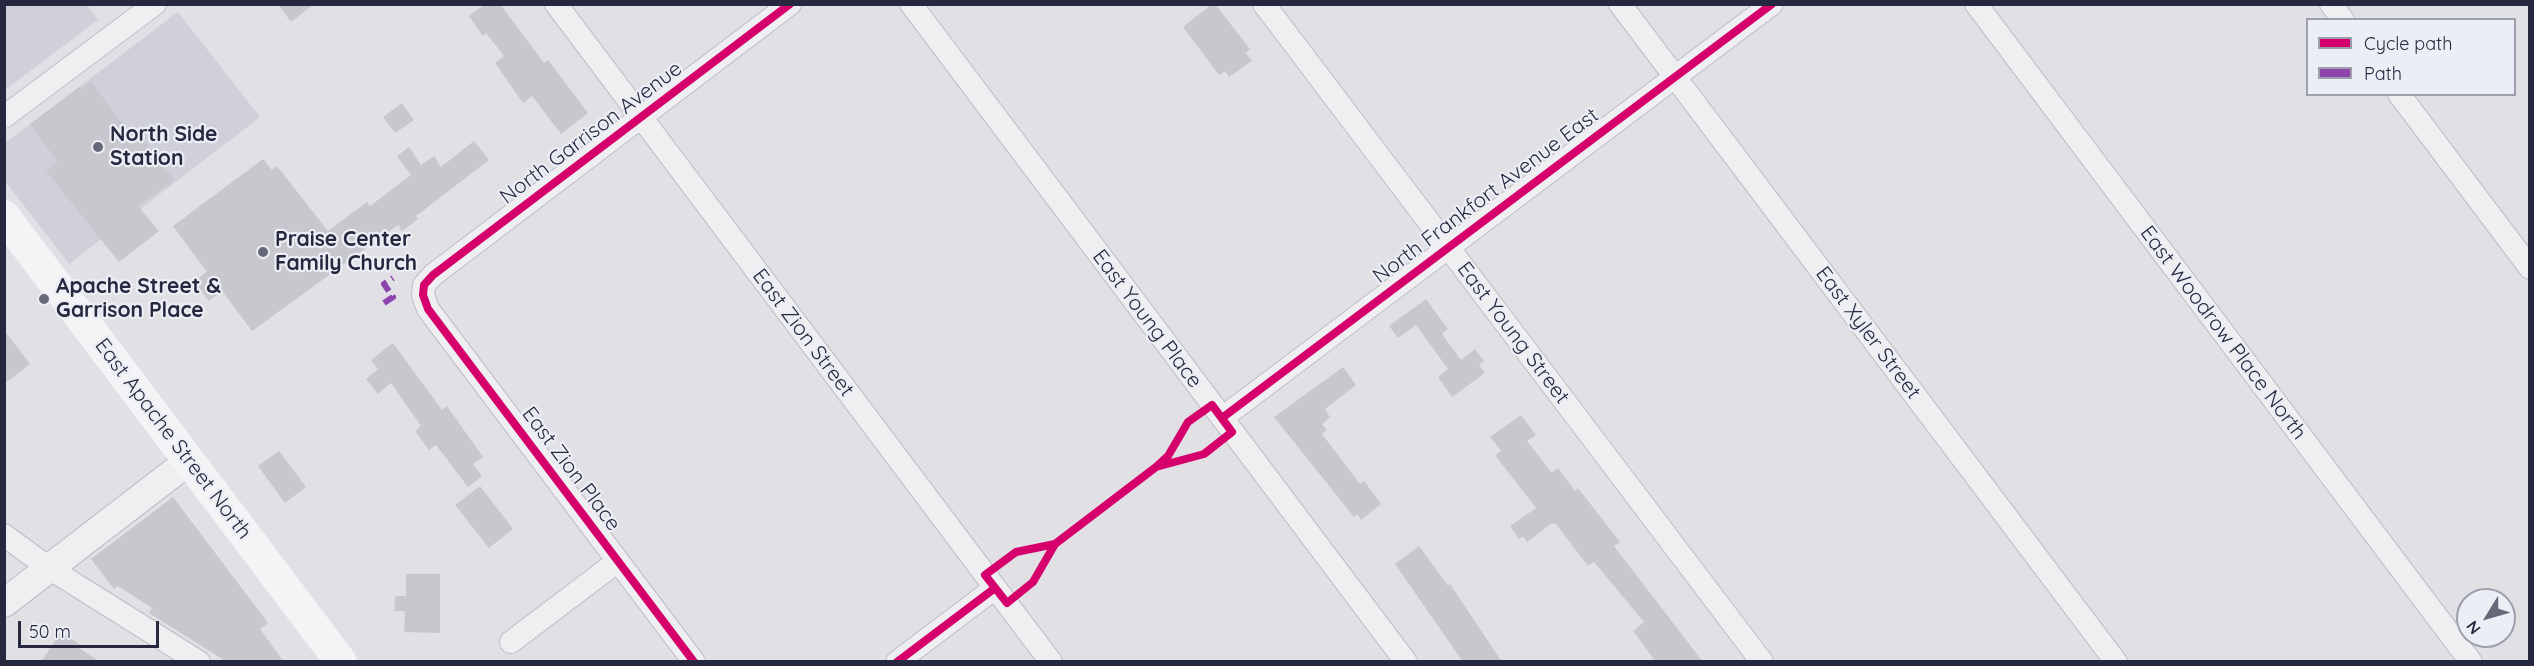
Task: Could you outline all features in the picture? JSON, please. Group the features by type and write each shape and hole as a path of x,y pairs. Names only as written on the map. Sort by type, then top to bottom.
{"main road":[{"name":"East Apache Street North","path":"4,216 341,662"}],"street":[{"path":"4,117 155,4"},
{"name":"East Zion Street","path":"556,4 1051,662"},
{"name":"North Garrison Avenue","path":"423,295 424,285 433,275 790,4"},
{"name":"East Young Place","path":"912,4 1406,662"},
{"name":"East Young Street","path":"1264,4 1762,662"},
{"name":"East Xyler Street","path":"1620,4 2116,662"},
{"name":"North Frankfort Avenue East","path":"1222,418 1772,4"},
{"name":"East Woodrow Place North","path":"1976,4 2471,662"},
{"path":"2331,4 2342,18"},
{"path":"2400,96 2529,268"},
{"name":"East Zion Place","path":"423,295 428,309 694,662"},
{"path":"4,603 190,460"},
{"path":"4,535 49,568 200,662"},
{"path":"511,642 618,561"},
{"path":"897,662 995,588"}],"shaded area":[{"path":"5,4 87,5 98,20 5,90"},
{"path":"178,12 260,117 69,264 5,181 5,143"}],"building":[{"path":"278,4 314,4 291,22"},
{"path":"485,4 500,4 544,63 548,60 588,113 561,134 532,96 523,103 495,63 504,56 486,33 483,36 469,16"},
{"path":"1215,4 1250,49 1246,53 1252,61 1229,77 1225,71 1219,75 1183,27"},
{"name":"North Side Station","path":"91,82 128,131 134,127 174,180 138,206 159,231 119,262 46,171 58,162 30,124 79,87 81,90"},
{"path":"402,103 414,120 395,133 383,117"},
{"name":"Praise Center Family Church","path":"474,141 489,160 416,216 418,219 402,231 398,225 252,331 222,291 209,301 194,281 207,272 173,226 263,159 272,170 277,166 328,231 367,202 370,206 411,175 397,156 409,147 421,165 434,156 441,167"},
{"path":"1426,299 1448,329 1442,334 1461,360 1475,349 1484,361 1479,365 1485,373 1452,397 1438,377 1448,369 1416,325 1398,338 1389,326"},
{"path":"4,330 30,364 4,384"},
{"path":"393,343 442,410 447,406 483,457 473,464 482,476 468,487 436,445 429,450 415,431 421,426 391,383 378,394 366,379 378,369 371,360"},
{"path":"1343,367 1356,385 1325,409 1330,417 1322,424 1327,430 1322,434 1360,484 1364,481 1381,504 1361,520 1357,514 1354,517 1274,417"},
{"path":"1521,415 1536,435 1527,441 1552,473 1558,468 1575,491 1578,488 1620,542 1614,546 1703,662 1656,662 1633,631 1644,622 1594,562 1588,566 1556,524 1552,523 1527,542 1523,536 1519,539 1510,526 1536,508 1495,455 1501,451 1490,437"},
{"path":"279,451 306,487 285,503 258,466"},
{"path":"480,486 513,529 489,548 455,505"},
{"path":"173,497 268,623 260,629 284,662 227,662 149,613 152,608 118,586 114,589 91,559"},
{"path":"1419,546 1448,586 1450,584 1502,662 1463,662 1395,564"},
{"path":"406,574 440,574 440,633 404,632 405,611 394,611 395,596 406,596"},
{"path":"61,632 81,645 79,648 100,662 41,662"}],"marked path":[{"path":"384,303 393,297 384,284 393,278"}],"cycle path":[{"path":"694,662 428,309 423,295 424,285 433,275 790,4"},
{"path":"1222,418 1772,4"},
{"path":"1055,544 1016,552 985,575 1007,603 1033,582 1055,544 1168,456 1188,422 1212,405 1232,432 1204,454 1156,467"},
{"path":"897,662 995,588"}],"place":[{"name":"North Side Station","path":"98,147"},
{"name":"Praise Center Family Church","path":"263,252"},
{"name":"Apache Street & Garrison Place","path":"44,299"}]}
